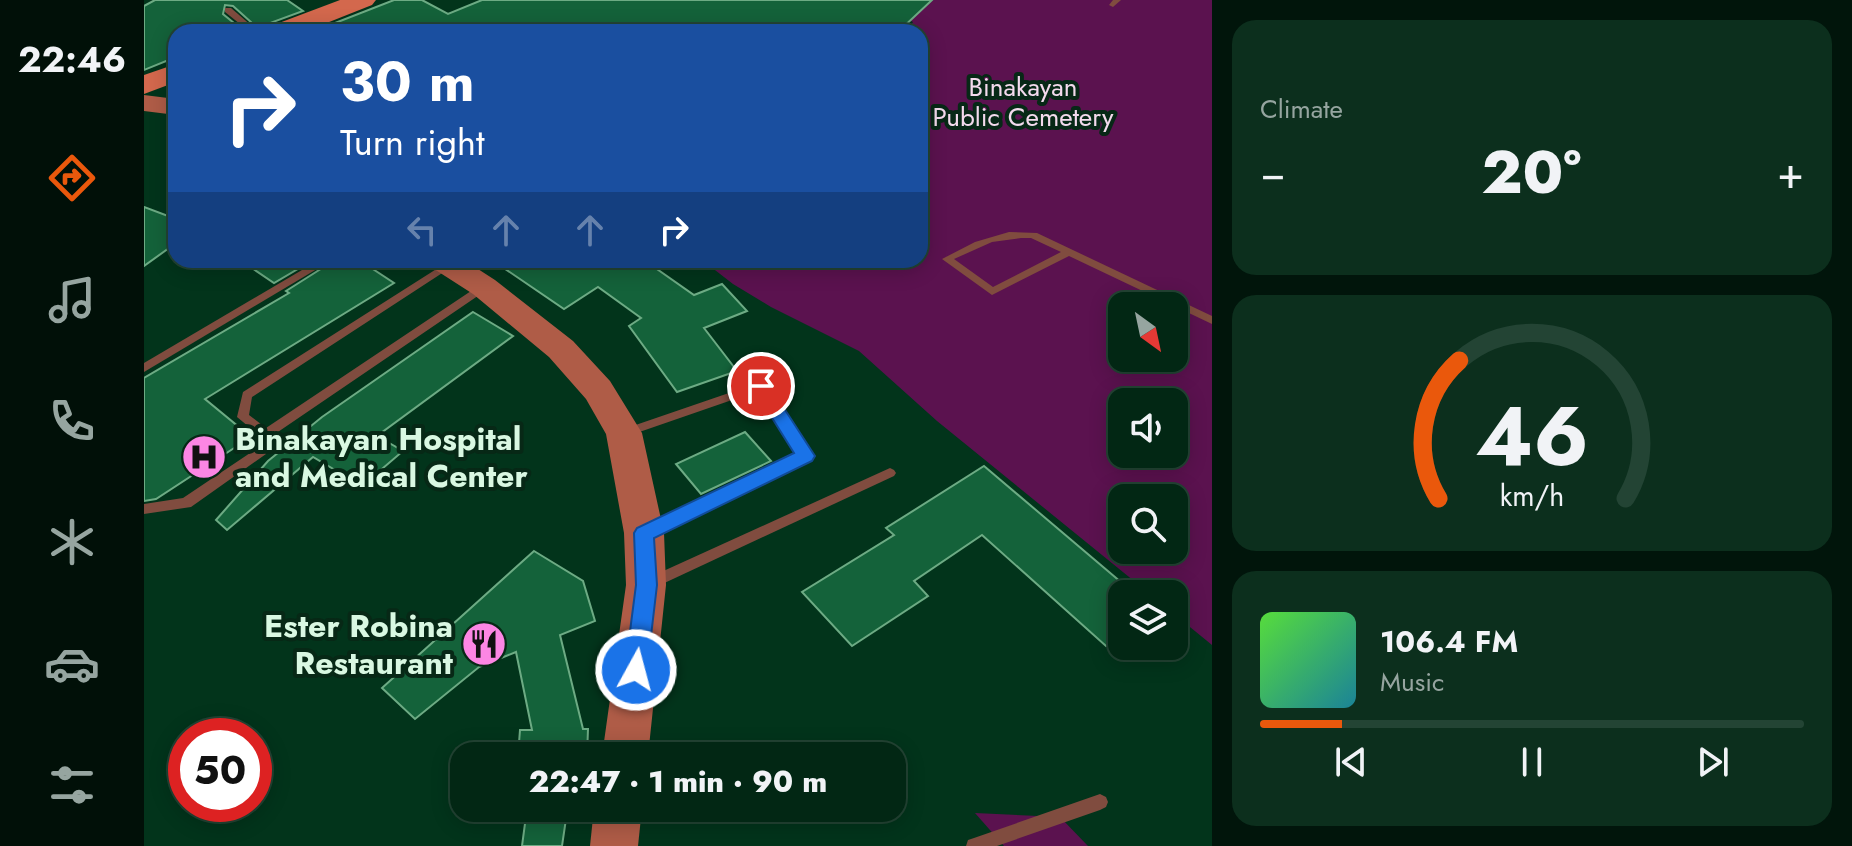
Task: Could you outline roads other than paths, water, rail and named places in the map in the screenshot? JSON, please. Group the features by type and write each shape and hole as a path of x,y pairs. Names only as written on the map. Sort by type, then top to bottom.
{"main road":[{"path":"301,24 363,0"},
{"path":"144,85 168,75"},
{"path":"144,103 168,106"},
{"path":"455,268 484,287 561,349 598,390 624,433 644,533 646,585 627,742"},
{"path":"614,846 617,822"}],"lane":[{"path":"228,10 245,24"},
{"path":"1069,252 992,292 947,259 986,239 1010,233 1033,235 1069,252 1212,320"},
{"path":"144,368 313,268"},
{"path":"266,434 243,417 247,395 437,268"},
{"path":"144,509 186,503 262,451 266,434 484,287"},
{"path":"624,433 761,386 806,456 644,533"},
{"path":"646,585 890,473"},
{"path":"974,846 1100,802"}],"place":[{"name":"Binakayan Hospital and Medical Center","path":"204,457"},
{"name":"Ester Robina Restaurant","path":"484,644"}],"park label":[{"name":"Binakayan Public Cemetery","path":"1023,102"}]}
